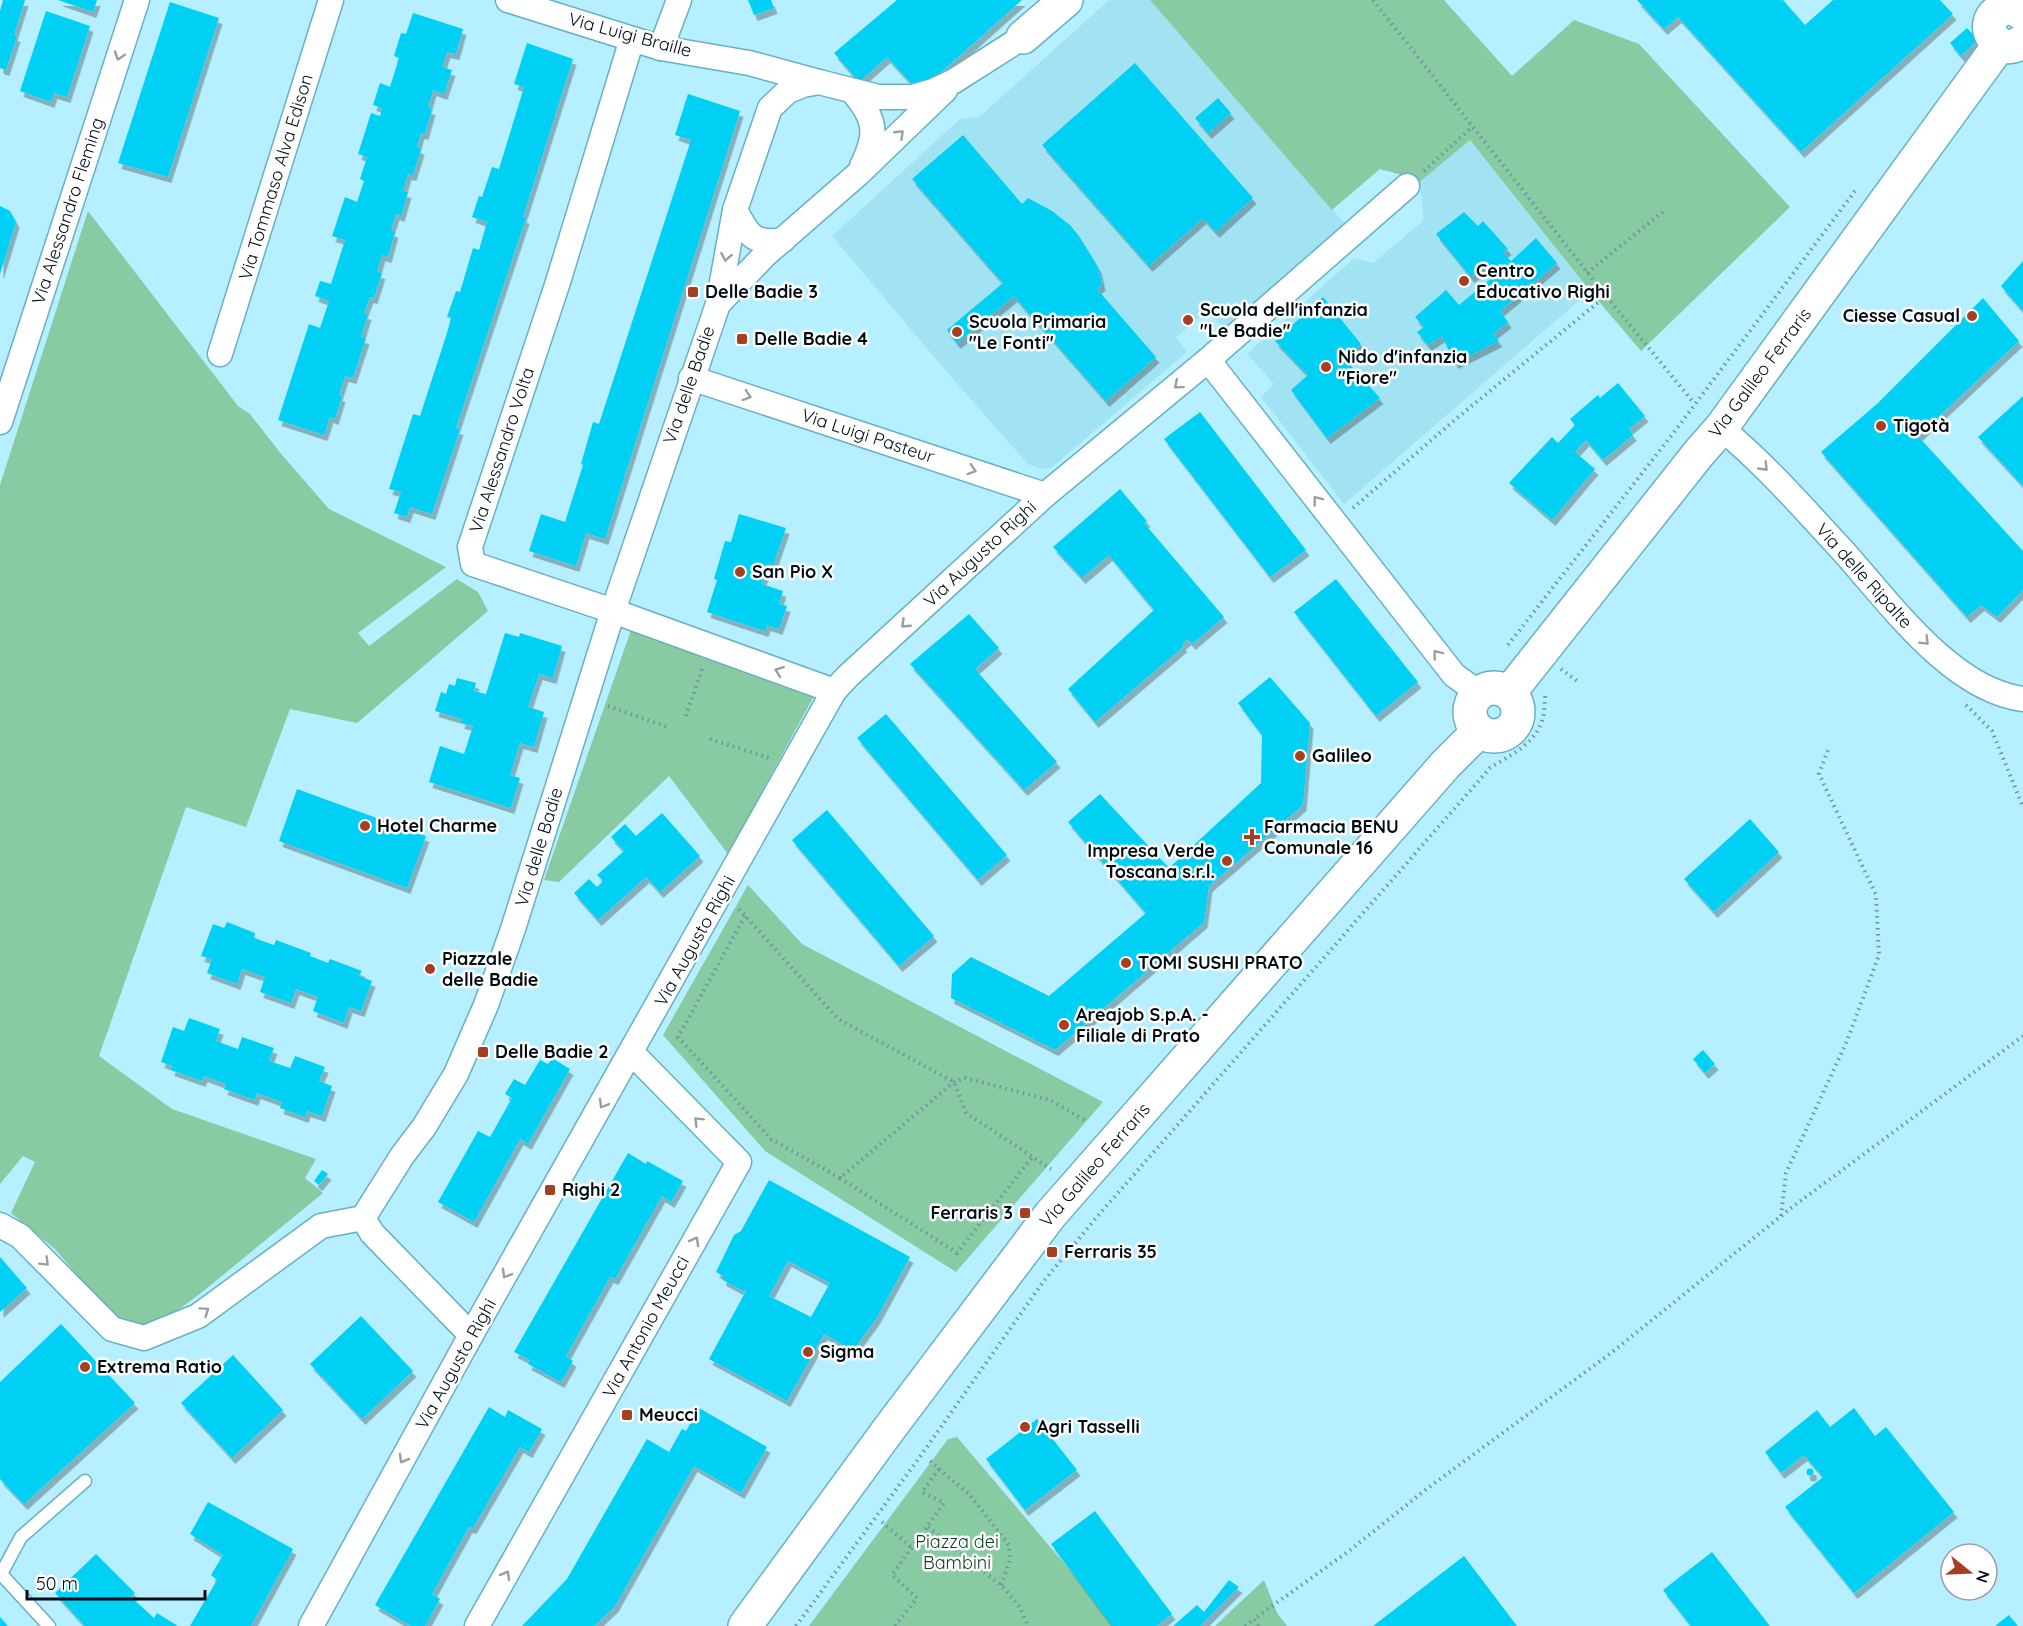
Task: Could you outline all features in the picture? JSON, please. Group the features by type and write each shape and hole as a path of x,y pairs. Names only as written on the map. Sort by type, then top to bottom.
{"street":[{"name":"Via Alessandro Fleming","path":"0,423 137,0"},
{"name":"Via Tommaso Alva Edison","path":"220,354 331,0"},
{"name":"Via Luigi Braille","path":"508,0 661,48 753,64 819,82"},
{"path":"661,48 679,0"},
{"name":"Via delle Badie","path":"819,82 878,97 912,98 954,81 1023,37 1066,0"},
{"name":"Via Galileo Ferraris","path":"745,1626 889,1428 1051,1214 1445,765 1479,731 1486,735 1499,736 1512,728 1518,709 1515,701 1494,693 1721,428 2013,24"},
{"name":"Via Alessandro Volta","path":"632,39 558,282 470,547 473,564 613,611 834,691"},
{"path":"753,64 768,76 770,108"},
{"name":"Via delle Badie","path":"718,304 765,255 858,174 954,81"},
{"path":"770,108 788,91 819,82"},
{"name":"Via delle Badie","path":"853,92 866,107 873,125 873,141 858,174"},
{"name":"Via delle Badie","path":"363,1218 402,1156 424,1127 456,1074 486,1005 516,919 613,611 718,304 735,210 770,108"},
{"name":"Via Augusto Righi","path":"311,1624 834,691 1045,495 1208,360 1407,186"},
{"path":"735,210 748,235 767,241 783,240"},
{"path":"1208,360 1454,675 1494,693"},
{"name":"Via Luigi Pasteur","path":"691,378 1045,495"},
{"name":"Via delle Ripalte","path":"1721,428 1767,469 1908,625 1939,656 1970,680 2010,698 2023,699"},
{"name":"Via Antonio Meucci","path":"477,1626 739,1162 632,1053"},
{"path":"0,1225 20,1236 112,1329 144,1338 198,1316 321,1226 363,1218 372,1233 471,1335"}],"lane":[{"path":"49,1626 0,1574 21,1537 85,1481"}],"path":[{"path":"1373,0 1587,273 1694,403"},
{"path":"1407,186 1472,128"},
{"path":"1504,649 1675,431 1858,188"},
{"path":"1587,273 1664,211"},
{"path":"1347,513 1457,418 1606,296"},
{"path":"686,716 706,657"},
{"path":"1958,698 1992,731 2023,807"},
{"path":"606,706 666,727"},
{"path":"710,739 792,766"},
{"path":"1781,1216 1786,1173 1847,1041 1879,955 1876,895 1819,774 1829,747"},
{"path":"724,889 745,916 838,1019 954,1082 966,1113 1051,1169"},
{"path":"745,916 678,1037 771,1139 840,1178 957,1253 1032,1157"},
{"path":"1245,1626 1349,1551 1442,1477 1611,1353 1781,1216 2023,1036"},
{"path":"840,1178 954,1082 965,1078 1050,1100 1088,1122"},
{"path":"928,1459 969,1494 1009,1545 1010,1560 1001,1586"},
{"path":"895,1626 917,1598 892,1575 944,1503 922,1492 939,1469"},
{"path":"882,1522 912,1548"},
{"path":"928,1527 1001,1586 1020,1608 1028,1626"},
{"path":"1254,1619 1258,1626"}],"shaded area":[{"path":"1109,0 1150,0 1347,226 1227,331 1206,311 1176,337 1187,352 1051,468 1041,469 1028,464 832,236 960,119 979,117"},
{"path":"1469,139 1590,291 1344,504 1261,397 1274,384 1247,354 1354,258 1373,263 1423,221 1422,196 1416,185"}],"green space":[{"path":"1150,0 1444,0 1512,76 1574,20 1639,44 1790,207 1641,351 1590,291 1470,140 1416,185 1409,177 1380,169 1332,210"},
{"path":"88,211 238,406 250,414 329,509 446,567 358,633 369,646 457,579 478,592 488,611 357,723 290,709 246,827 186,807 99,1056 172,1109 316,1159 305,1178 323,1193 201,1293 174,1313 144,1327 124,1324 111,1315 55,1249 11,1213 35,1162 23,1156 0,1184 0,485"},
{"path":"631,630 815,694 728,854 669,776 559,882 544,880"},
{"path":"748,885 802,944 1103,1102 956,1272 765,1151 663,1035"},
{"name":"Piazza dei Bambini","path":"957,1437 1117,1626 809,1626 948,1439"},
{"path":"1264,1580 1277,1613 1287,1626 1215,1626"}],"building":[{"path":"3,0 25,0 6,70 0,68 0,11"},
{"path":"58,0 97,0 93,12"},
{"path":"748,0 771,0 774,8 754,15"},
{"path":"897,0 1022,0 919,92 887,57 859,82 834,53"},
{"path":"1637,0 1783,0 1805,25 1833,0 1940,0 1953,14 1801,152 1678,17 1664,29"},
{"path":"170,2 219,18 168,177 118,163"},
{"path":"46,11 90,26 67,97 54,93 51,102 20,91"},
{"path":"413,13 463,29 456,54 447,52 442,67 452,70 444,94 433,90 428,108 432,109 425,134 421,133 417,147 421,149 413,175 408,174 403,191 408,192 401,216 396,214 391,230 395,232 388,257 382,255 377,272 382,273 374,298 370,297 364,313 368,314 361,337 366,338 353,378 345,376 335,419 330,417 324,435 278,420 309,324 320,328 329,301 315,296 320,281 331,284 345,240 332,236 345,197 357,202 364,181 360,179 367,157 358,154 371,113 380,116 382,108 373,105 380,83 390,87 399,58 394,56 401,33 406,34"},
{"path":"1967,28 1978,40 1961,56 1950,43"},
{"path":"527,43 573,59 523,217 526,218 456,428 460,429 432,514 410,507 407,517 394,513 401,492 389,489 413,414 420,416 447,333 451,318 447,317 456,291 460,292 473,248 479,250 487,222 472,217 479,196 482,197 492,167 499,169 524,87 514,84"},
{"path":"1135,63 1253,198 1216,232 1203,218 1149,266 1042,145"},
{"path":"688,94 740,111 605,539 586,533 576,566 529,551 541,514 565,522 583,465 581,464 593,422 599,424 691,140 675,135"},
{"path":"1218,98 1231,113 1208,133 1195,118"},
{"path":"963,135 1022,204 1028,198 1052,211 1070,225 1098,267 1102,285 1097,289 1156,357 1106,401 1014,296 957,343 947,330 1003,283 912,179"},
{"path":"0,206 10,211 16,222 0,274"},
{"name":"Centro Educativo Righi","path":"1464,212 1478,226 1483,221 1508,249 1503,253 1511,261 1536,238 1557,263 1500,311 1508,322 1493,334 1499,341 1455,363 1442,336 1428,345 1417,332 1424,327 1415,317 1446,290 1459,305 1493,277 1485,267 1471,277 1436,234"},
{"path":"2023,261 2023,311 2001,286"},
{"name":"Nido d'infanzia \"Fiore\"","path":"1323,297 1361,344 1345,359 1380,398 1327,438 1291,390 1308,375 1275,341"},
{"path":"1983,298 2019,341 1918,436 2023,551 2023,590 1997,617 1981,605 1967,617 1821,452 1878,403"},
{"path":"1618,383 1645,416 1629,429 1633,435 1603,460 1586,440 1575,452 1595,469 1552,520 1509,483 1552,437 1558,443 1575,425 1570,419 1598,395 1600,398"},
{"path":"2023,396 2023,486 1978,437"},
{"path":"1200,412 1306,550 1270,577 1164,439"},
{"path":"1120,489 1147,521 1144,523 1224,617 1192,644 1188,639 1182,644 1184,646 1095,722 1068,689 1154,610 1109,555 1082,578 1053,547"},
{"name":"San Pio X","path":"739,514 786,528 773,566 768,563 762,584 783,591 779,604 787,606 779,629 767,625 765,631 707,612 717,580 714,579 725,541 731,542"},
{"path":"1336,579 1418,682 1376,716 1294,612"},
{"path":"969,614 999,648 975,669 1057,762 1024,790 910,664"},
{"path":"505,633 519,637 520,633 562,646 553,678 539,674 528,707 544,712 534,747 520,743 510,775 520,778 511,808 429,782 440,746 464,754 473,726 461,723 462,719 435,711 441,692 446,694 449,684 455,686 457,678 476,683 474,691 486,694"},
{"path":"1270,677 1310,723 1303,805 1209,886 1204,922 1055,1050 951,998 952,974 971,957 1049,996 1146,913 1068,822 1100,794 1169,868 1261,783 1262,735 1238,703"},
{"path":"886,714 1007,855 978,880 857,738"},
{"path":"297,789 426,836 407,888 279,841"},
{"path":"827,810 934,936 899,966 792,840"},
{"path":"662,813 700,856 660,892 646,877 598,920 574,893 589,879 597,887 603,881 597,875 624,851 611,837 625,824 636,836"},
{"path":"1750,819 1779,852 1714,912 1684,879"},
{"path":"227,922 255,933 254,938 274,945 276,940 311,953 310,956 328,963 330,959 362,971 359,976 372,981 361,1011 349,1007 344,1023 313,1011 318,997 296,989 291,1003 260,992 265,977 242,969 237,984 207,973 212,959 201,956 213,924 224,928"},
{"path":"189,1018 220,1029 216,1041 238,1049 242,1037 274,1048 269,1061 290,1068 295,1056 325,1067 319,1081 332,1086 322,1116 307,1111 305,1117 280,1108 282,1102 257,1093 255,1100 224,1089 226,1084 204,1076 202,1081 171,1070 172,1066 161,1062 173,1027 184,1031"},
{"path":"1703,1050 1715,1064 1705,1073 1693,1059"},
{"path":"552,1058 570,1069 528,1144 520,1139 474,1222 438,1202 478,1131 490,1137 512,1098 505,1094 514,1079 525,1085 540,1060 548,1064"},
{"path":"628,1153 683,1181 671,1202 662,1196 615,1279 610,1277 566,1356 573,1361 561,1382 528,1364 530,1360 514,1352"},
{"path":"322,1170 328,1174 319,1185 314,1181"},
{"path":"769,1180 910,1257 876,1319 853,1350 824,1334 787,1401 709,1359 747,1289 743,1291 723,1280 723,1276 716,1272 734,1235 741,1231","holes":["788,1261 830,1283 811,1317 769,1296"]},
{"path":"0,1257 27,1288 0,1312"},
{"path":"361,1316 413,1371 362,1419 310,1364"},
{"path":"61,1324 135,1403 24,1504 0,1479 0,1382"},
{"path":"233,1355 283,1410 232,1458 181,1403"},
{"path":"489,1407 505,1417 508,1410 542,1429 529,1452 520,1447 473,1528 469,1527 432,1594 440,1599 425,1626 411,1626 375,1605"},
{"path":"699,1408 767,1447 741,1493 694,1466 615,1606 594,1626 522,1626 567,1579 647,1439 669,1452 682,1429 686,1431"},
{"path":"1854,1408 1875,1436 1886,1427 1954,1512 1854,1593 1785,1507 1823,1477 1804,1455 1781,1473 1765,1452 1817,1410 1830,1427"},
{"path":"1037,1419 1077,1470 1025,1510 986,1459"},
{"path":"1810,1468 1814,1472 1810,1476 1806,1472"},
{"path":"208,1502 293,1549 251,1626 190,1626 217,1580 211,1575 223,1555 190,1534"},
{"path":"1095,1511 1172,1614 1156,1626 1112,1626 1051,1544"},
{"path":"1712,1552 1770,1626 1691,1626 1663,1590"},
{"path":"96,1554 135,1593 131,1597 154,1618 157,1613 178,1626 85,1626 55,1593"},
{"path":"1464,1556 1517,1626 1373,1626"},
{"path":"1229,1580 1239,1587 1200,1626 1173,1626 1197,1605 1204,1612"},
{"path":"2009,1615 2018,1626 1995,1626"},
{"path":"0,1617 8,1626 0,1626"}],"place":[{"name":"Centro Educativo Righi","path":"1464,281"},
{"name":"Delle Badie 3","path":"693,292"},
{"name":"Ciesse Casual","path":"1972,316"},
{"name":"Scuola dell'infanzia \"Le Badie\"","path":"1188,320"},
{"name":"Scuola Primaria \"Le Fonti\"","path":"957,332"},
{"name":"Delle Badie 4","path":"742,339"},
{"name":"Nido d'infanzia \"Fiore\"","path":"1326,367"},
{"name":"Tigotà","path":"1881,426"},
{"name":"San Pio X","path":"740,572"},
{"name":"Galileo","path":"1300,756"},
{"name":"Hotel Charme","path":"365,826"},
{"name":"Farmacia BENU Comunale 16","path":"1252,837"},
{"name":"Impresa Verde Toscana s.r.l.","path":"1227,861"},
{"name":"TOMI SUSHI PRATO","path":"1126,963"},
{"name":"Piazzale delle Badie","path":"430,969"},
{"name":"Areajob S.p.A. - Filiale di Prato","path":"1064,1025"},
{"name":"Delle Badie 2","path":"483,1052"},
{"name":"Righi 2","path":"550,1190"},
{"name":"Ferraris 3","path":"1025,1213"},
{"name":"Ferraris 35","path":"1052,1252"},
{"name":"Sigma","path":"808,1352"},
{"name":"Extrema Ratio","path":"85,1367"},
{"name":"Meucci","path":"627,1415"},
{"name":"Agri Tasselli","path":"1025,1427"}]}
